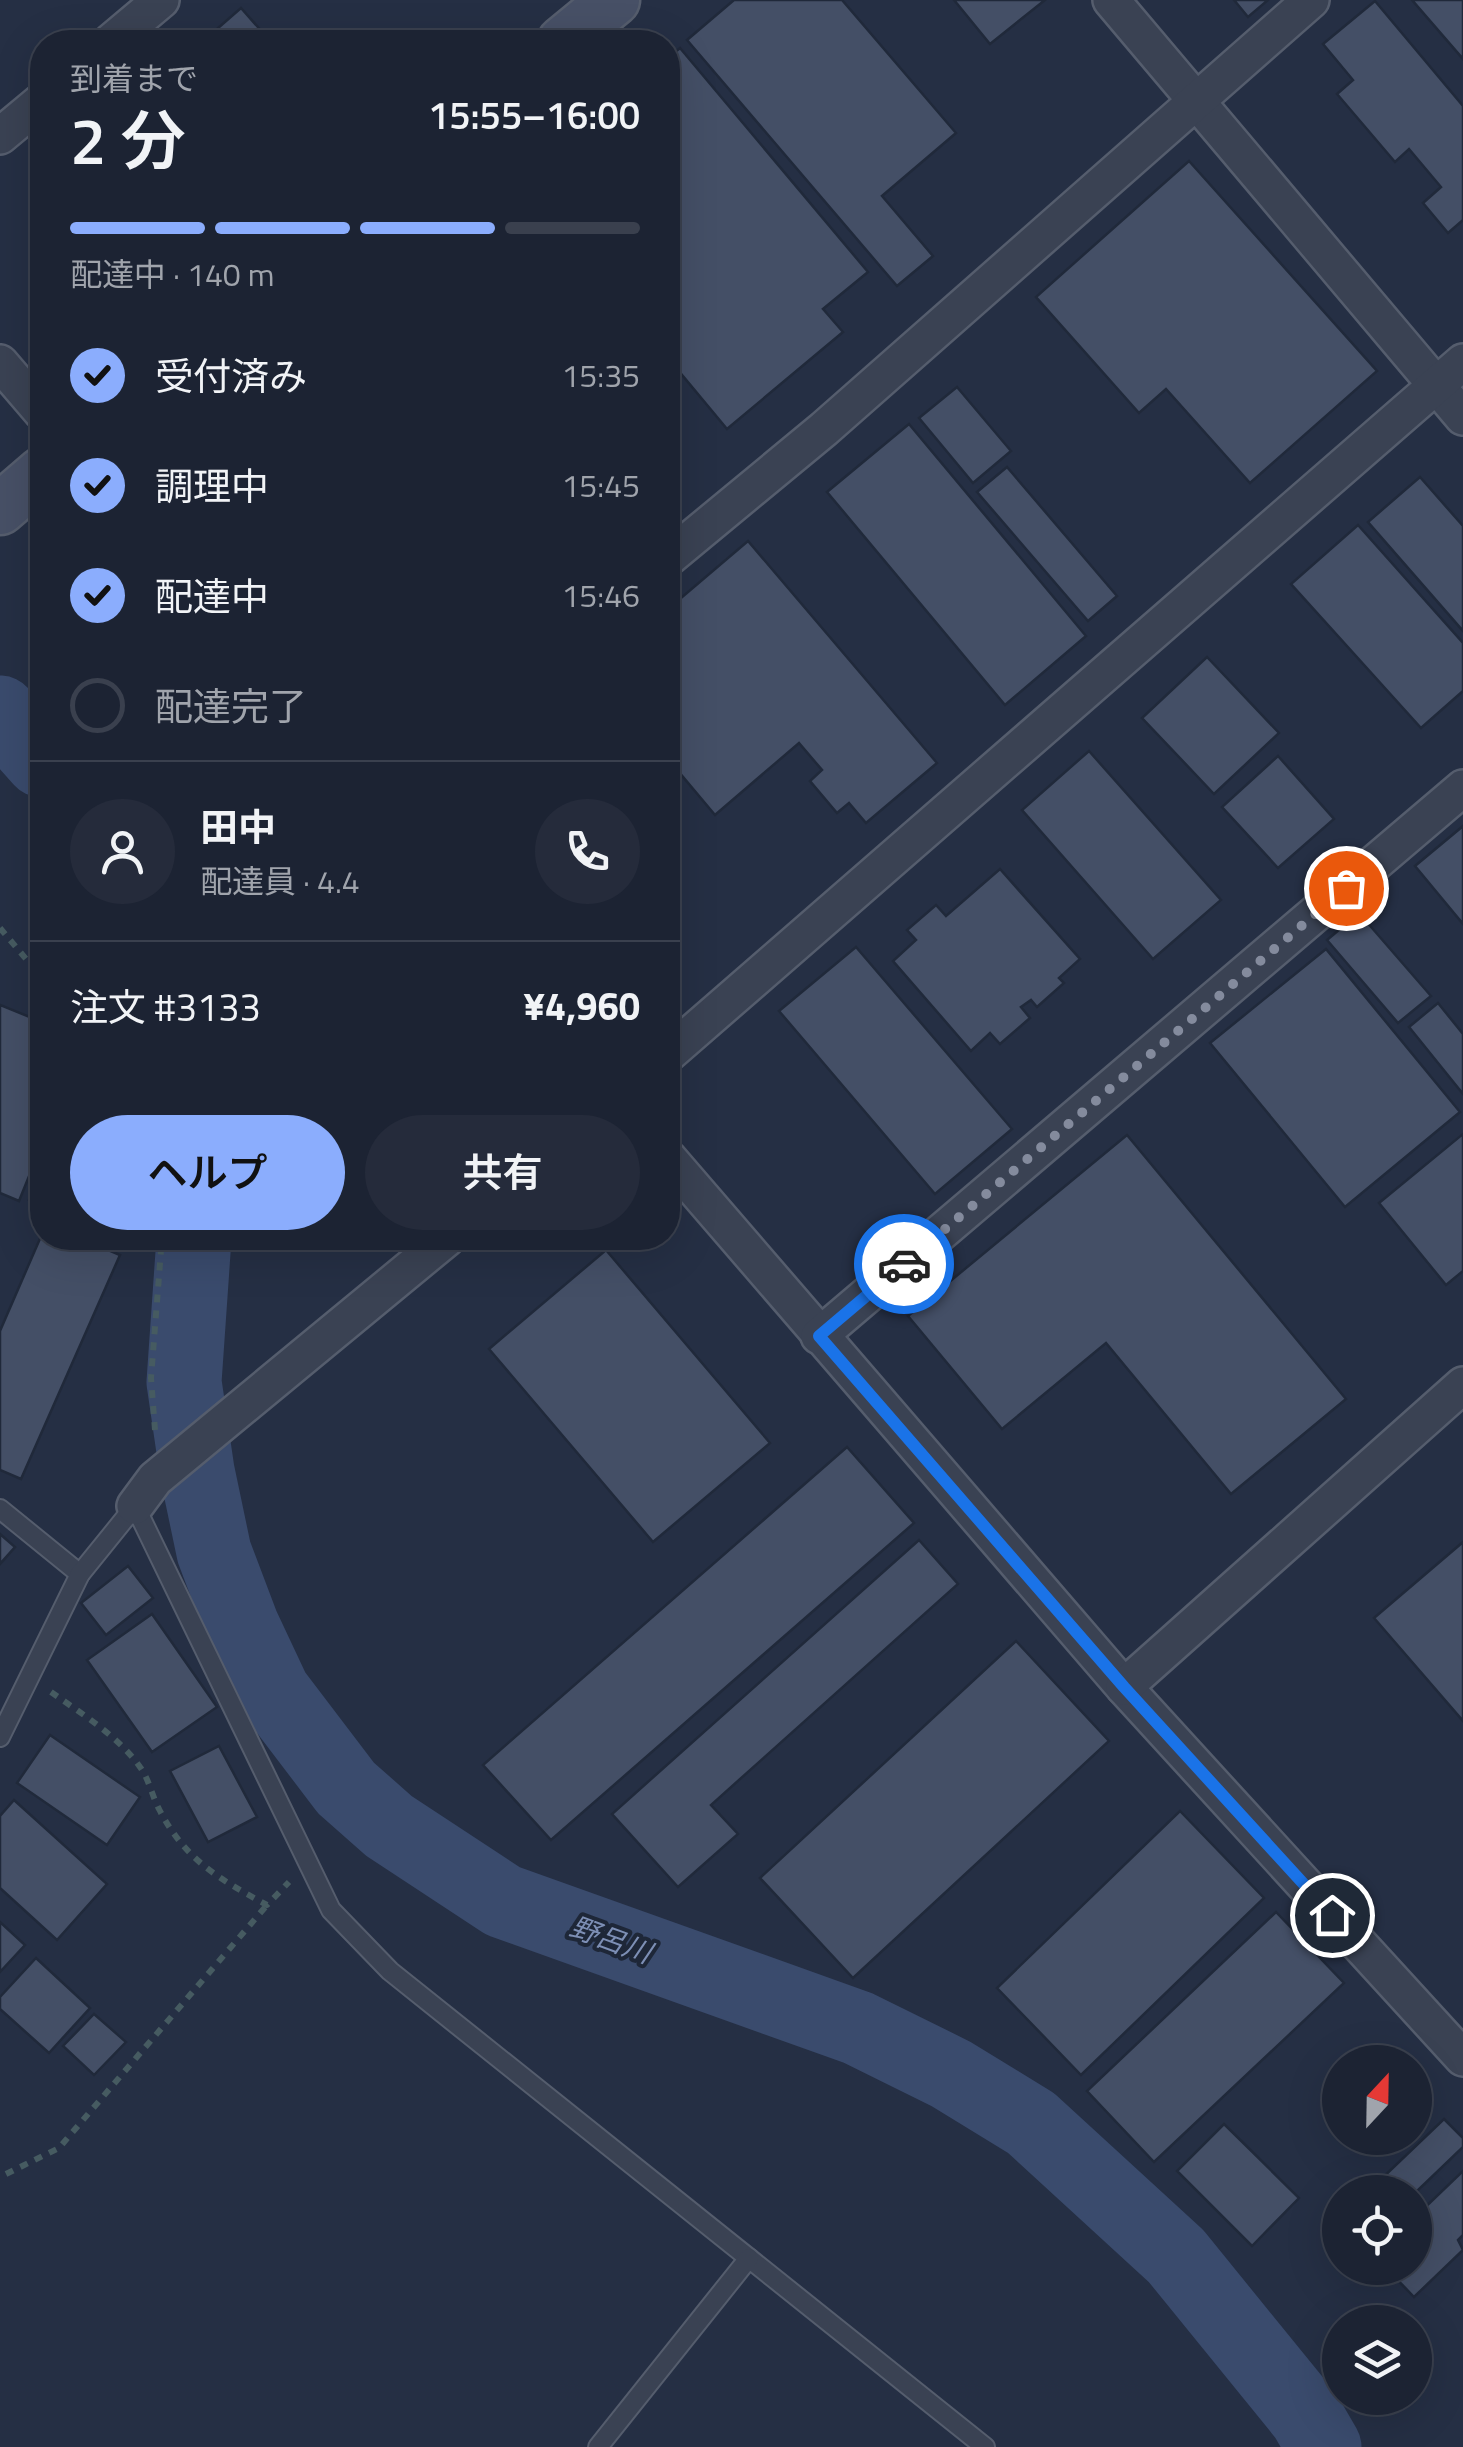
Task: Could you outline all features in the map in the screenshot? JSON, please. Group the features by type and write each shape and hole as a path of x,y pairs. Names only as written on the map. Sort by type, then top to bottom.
{"street":[{"path":"125,30 160,0"},
{"path":"1112,0 1463,418"},
{"path":"680,548 824,429 1311,0"},
{"path":"577,30 612,1"},
{"path":"0,136 30,110"},
{"path":"680,1044 1463,362"},
{"path":"0,364 30,398"},
{"path":"819,1336 1463,788"},
{"path":"680,1172 1124,1687 1463,2058"},
{"path":"146,1492 432,1250"},
{"path":"1124,1687 1463,1386"}],"lane":[{"path":"0,1737 80,1574 146,1492 331,1910 390,1971 985,2447"},
{"path":"0,1509 80,1574"},
{"path":"598,2447 749,2258"}],"path":[{"path":"0,928 30,964"},
{"path":"146,1492 156,1420 150,1378 161,1250"},
{"path":"30,1677 104,1730 142,1768 179,1844 214,1876 267,1904"},
{"path":"6,2174 59,2148 267,1904 308,1862"}],"building":[{"path":"734,0 842,0 956,133 882,196 933,256 897,286 687,40"},
{"path":"954,0 1045,0 990,44"},
{"path":"1234,0 1268,0 1248,17"},
{"path":"1412,0 1463,0 1463,59"},
{"path":"1375,1 1463,106 1463,220 1448,233 1423,203 1441,187 1409,149 1395,162 1337,94 1353,80 1323,44"},
{"path":"241,8 260,30 216,30"},
{"path":"680,48 868,272 823,309 843,332 727,429 680,372"},
{"path":"1189,161 1377,371 1250,483 1166,389 1139,413 1036,297"},
{"path":"957,387 1011,451 973,483 919,418"},
{"path":"909,424 1086,636 1005,705 827,492"},
{"path":"1007,467 1117,596 1088,621 977,492"},
{"path":"1420,477 1463,526 1463,631 1368,522"},
{"path":"1358,525 1463,643 1463,691 1421,728 1291,584"},
{"path":"748,541 937,763 866,823 849,803 837,813 810,781 822,770 799,743 715,815 680,773 680,599"},
{"path":"1207,657 1279,733 1214,794 1142,718"},
{"path":"1089,751 1221,900 1153,959 1022,810"},
{"path":"1278,756 1334,819 1278,868 1222,807"},
{"path":"1463,826 1463,924 1415,866"},
{"path":"1000,869 1080,959 1059,978 1064,983 1037,1007 1031,1000 1021,1007 1030,1018 1000,1044 990,1033 971,1051 893,961 916,940 907,930 936,905 946,916"},
{"path":"1359,913 1431,996 1398,1023 1327,940"},
{"path":"856,947 1012,1129 935,1194 779,1011"},
{"path":"1326,949 1460,1112 1345,1207 1210,1043"},
{"path":"1438,1003 1463,1034 1463,1094 1409,1027"},
{"path":"0,1005 30,1017 30,1174 19,1201 0,1193"},
{"path":"1463,1134 1463,1271 1446,1285 1379,1203"},
{"path":"1127,1135 1346,1399 1231,1494 1106,1343 1002,1429 908,1316"},
{"path":"35,1250 108,1250 120,1255 21,1479 0,1470 0,1331"},
{"path":"606,1250 770,1443 653,1542 489,1349"},
{"path":"847,1447 914,1523 551,1840 483,1765"},
{"path":"0,1534 15,1547 0,1564"},
{"path":"919,1540 958,1584 711,1805 738,1834 678,1887 612,1814"},
{"path":"1463,1542 1463,1721 1374,1618"},
{"path":"128,1566 153,1598 106,1635 81,1603"},
{"path":"152,1614 217,1707 152,1752 87,1660"},
{"path":"1016,1641 1109,1741 853,1978 760,1878"},
{"path":"50,1735 140,1797 107,1845 17,1783"},
{"path":"219,1746 257,1817 208,1842 170,1771"},
{"path":"14,1800 107,1884 57,1940 0,1888 0,1816"},
{"path":"1180,1811 1264,1898 1081,2075 997,1988"},
{"path":"1276,1912 1344,1983 1154,2162 1087,2091"},
{"path":"0,1922 25,1945 0,1972"},
{"path":"36,1958 90,2008 49,2053 0,2009 0,1997"},
{"path":"94,2014 126,2042 94,2075 63,2046"},
{"path":"1444,2119 1463,2138 1463,2147 1432,2177 1385,2175 1406,2155 1432,2155 1432,2130"},
{"path":"1224,2124 1299,2198 1252,2246 1177,2171"},
{"path":"1463,2171 1463,2235 1458,2240 1463,2250 1432,2280 1432,2201"},
{"path":"1402,2285 1427,2285 1414,2297"}],"waterway":[{"name":"野呂川","path":"0,713 30,747"},
{"name":"野呂川","path":"193,1250 184,1382 214,1552 273,1692 346,1788 389,1826 503,1901 858,2028 951,2074 1031,2123 1176,2256 1306,2416 1324,2447"}],"way so far":[{"path":"904,1264 1346,888"}],"route":[{"path":"904,1264 819,1336 1124,1687 1332,1915"}]}
